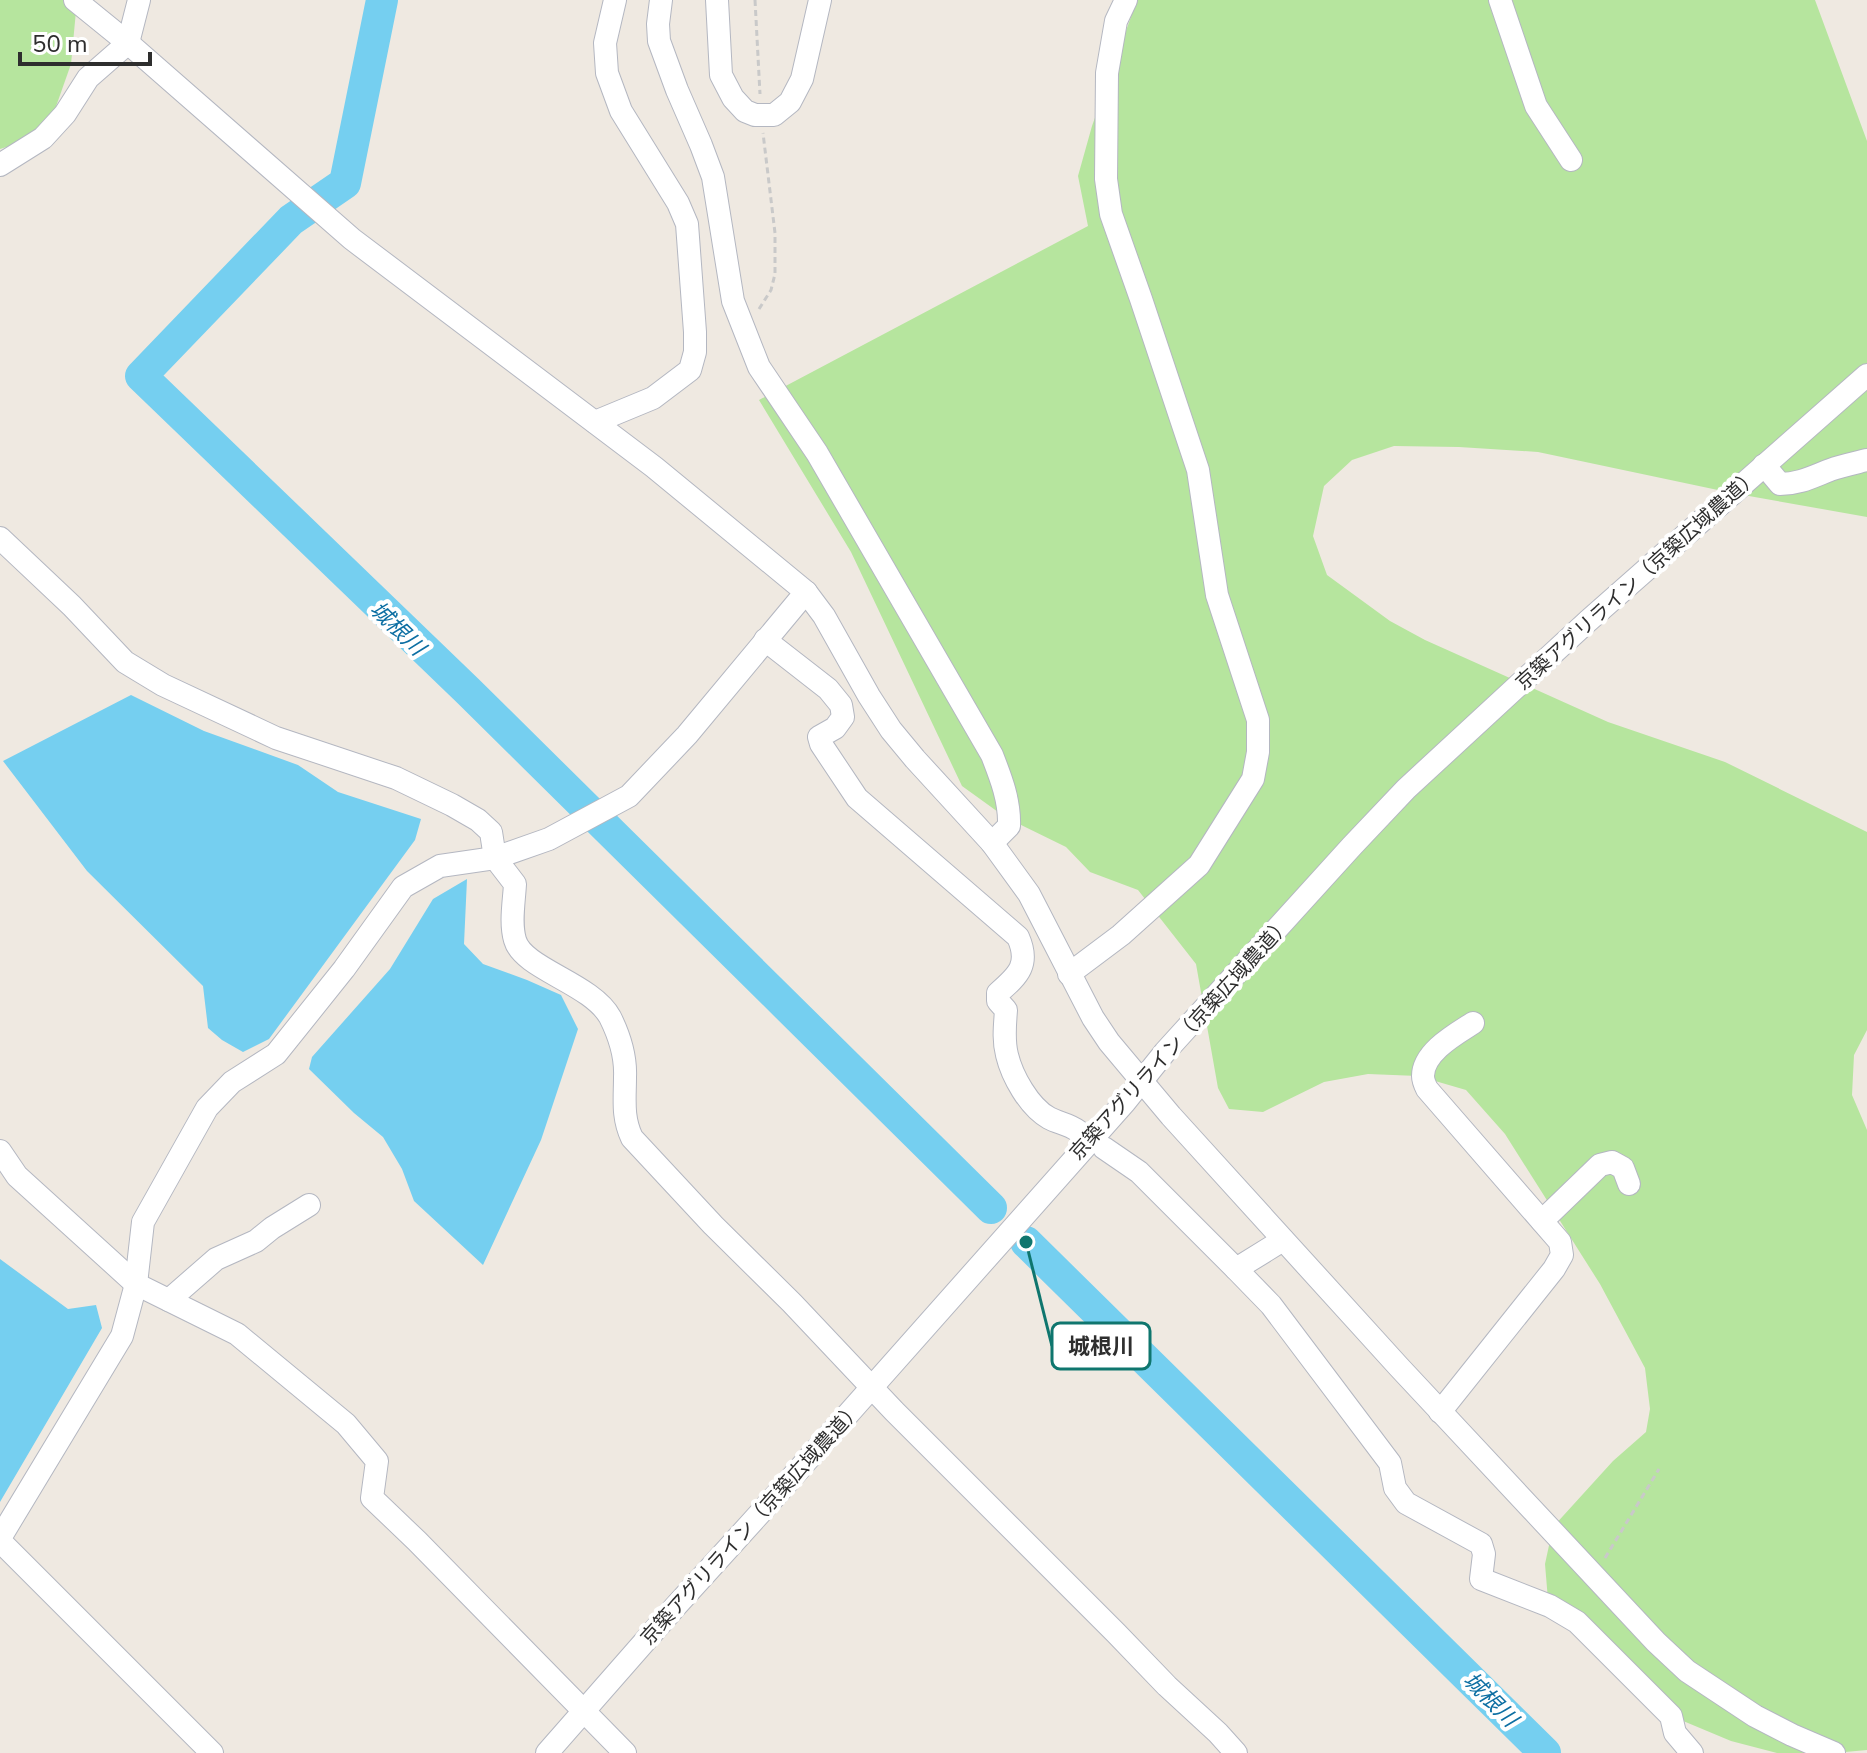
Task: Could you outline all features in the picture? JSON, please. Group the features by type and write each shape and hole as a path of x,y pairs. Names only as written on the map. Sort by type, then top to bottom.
{"street":[{"path":"75,0 352,239 654,467 806,592 824,616 891,730 992,843 1029,894 1093,1018 1109,1042 1171,1116 1440,1412 1620,1605 1687,1671 1755,1716 1834,1753"},
{"path":"0,165 43,138 65,114 88,78 128,43 139,0"},
{"path":"595,422 653,398 690,370 695,352 687,224 678,203 621,111 607,73 605,43 615,0"},
{"path":"661,0 659,41 713,177 733,301 741,325 759,367 817,453 992,755 1002,780 1009,812 1009,826 992,843"},
{"path":"717,0 721,75 733,98 745,111 755,115 774,115 790,102 802,79 820,0"},
{"path":"1069,974 1121,935 1199,865 1253,779 1258,752 1258,720 1217,595 1198,470 1111,214 1106,179 1107,73 1116,21 1126,0"},
{"path":"1500,0 1536,106 1571,160"},
{"name":"京築アグリライン（京築広域農道）","path":"547,1753 1142,1080 1331,868 1406,789 1588,621 1867,375"},
{"path":"1764,465 1780,484 1793,484 1867,460"},
{"path":"0,538 72,606 125,662 163,685 276,738 396,778 452,805 478,820 491,832 495,858 515,884 512,918 514,937 522,954 593,997 617,1031 625,1075 624,1113 632,1138 872,1387 1236,1753"},
{"path":"212,1753 0,1539 122,1336 136,1284 143,1222 207,1108 232,1082 276,1054 344,969 403,887 440,866 495,858 549,839 629,796 687,735 806,592"},
{"path":"765,640 828,689 841,705 843,717 835,728 819,737 857,798 1018,937 1024,951 1021,967 1014,979 998,993 998,1001 1006,1010 1004,1035 1007,1056 1027,1099 1047,1118 1078,1131"},
{"path":"1440,1412 1562,1255 1560,1242 1427,1089 1423,1075 1428,1062 1441,1044 1473,1023"},
{"path":"1104,1148 1139,1172 1271,1305 1390,1463 1395,1488 1406,1503 1481,1544 1484,1554 1481,1579 1550,1606 1577,1622 1671,1716 1675,1733 1692,1753"},
{"path":"0,1151 17,1176 136,1284 237,1334 346,1424 377,1461 372,1498 625,1753"},
{"path":"1542,1221 1600,1165 1612,1162 1623,1168 1629,1184"},
{"path":"169,1300 216,1259 256,1241 309,1205"},
{"path":"1236,1269 1283,1240"}],"path":[{"path":"741,325 764,302 775,274 775,233 761,115 755,0"},
{"path":"1595,1576 1659,1469"}],"green space":[{"path":"0,0 77,0 71,64 53,115 32,139 0,149"},
{"path":"1137,0 1815,0 1867,141 1867,517 1732,493 1538,452 1394,446 1352,460 1324,486 1313,536 1327,575 1390,621 1425,640 1608,722 1725,762 1867,832 1867,1030 1854,1055 1852,1095 1867,1130 1867,1750 1777,1753 1731,1741 1676,1718 1548,1600 1545,1564 1553,1527 1613,1461 1646,1432 1650,1409 1645,1368 1600,1284 1505,1134 1466,1090 1418,1076 1368,1074 1324,1082 1263,1112 1229,1109 1218,1088 1196,964 1138,890 1090,872 1066,847 1005,817 962,786 851,552 759,400 1088,226 1078,176 1092,126"}],"water":[{"path":"131,695 204,731 298,765 338,792 421,819 415,840 269,1039 243,1052 208,1028 203,986 87,871 3,761"},
{"path":"467,879 464,944 483,964 561,995 578,1029 541,1140 483,1265 414,1201 402,1169 383,1137 309,1069 312,1057 390,969 433,899"},
{"path":"0,1259 68,1309 96,1305 102,1328 0,1502"}],"waterway":[{"name":"城根川","path":"382,0 345,183 291,220 141,376 468,691 991,1208"},
{"name":"城根川","path":"1026,1242 1545,1753"}],"place":[{"name":"城根川","path":"1026,1242"}]}
